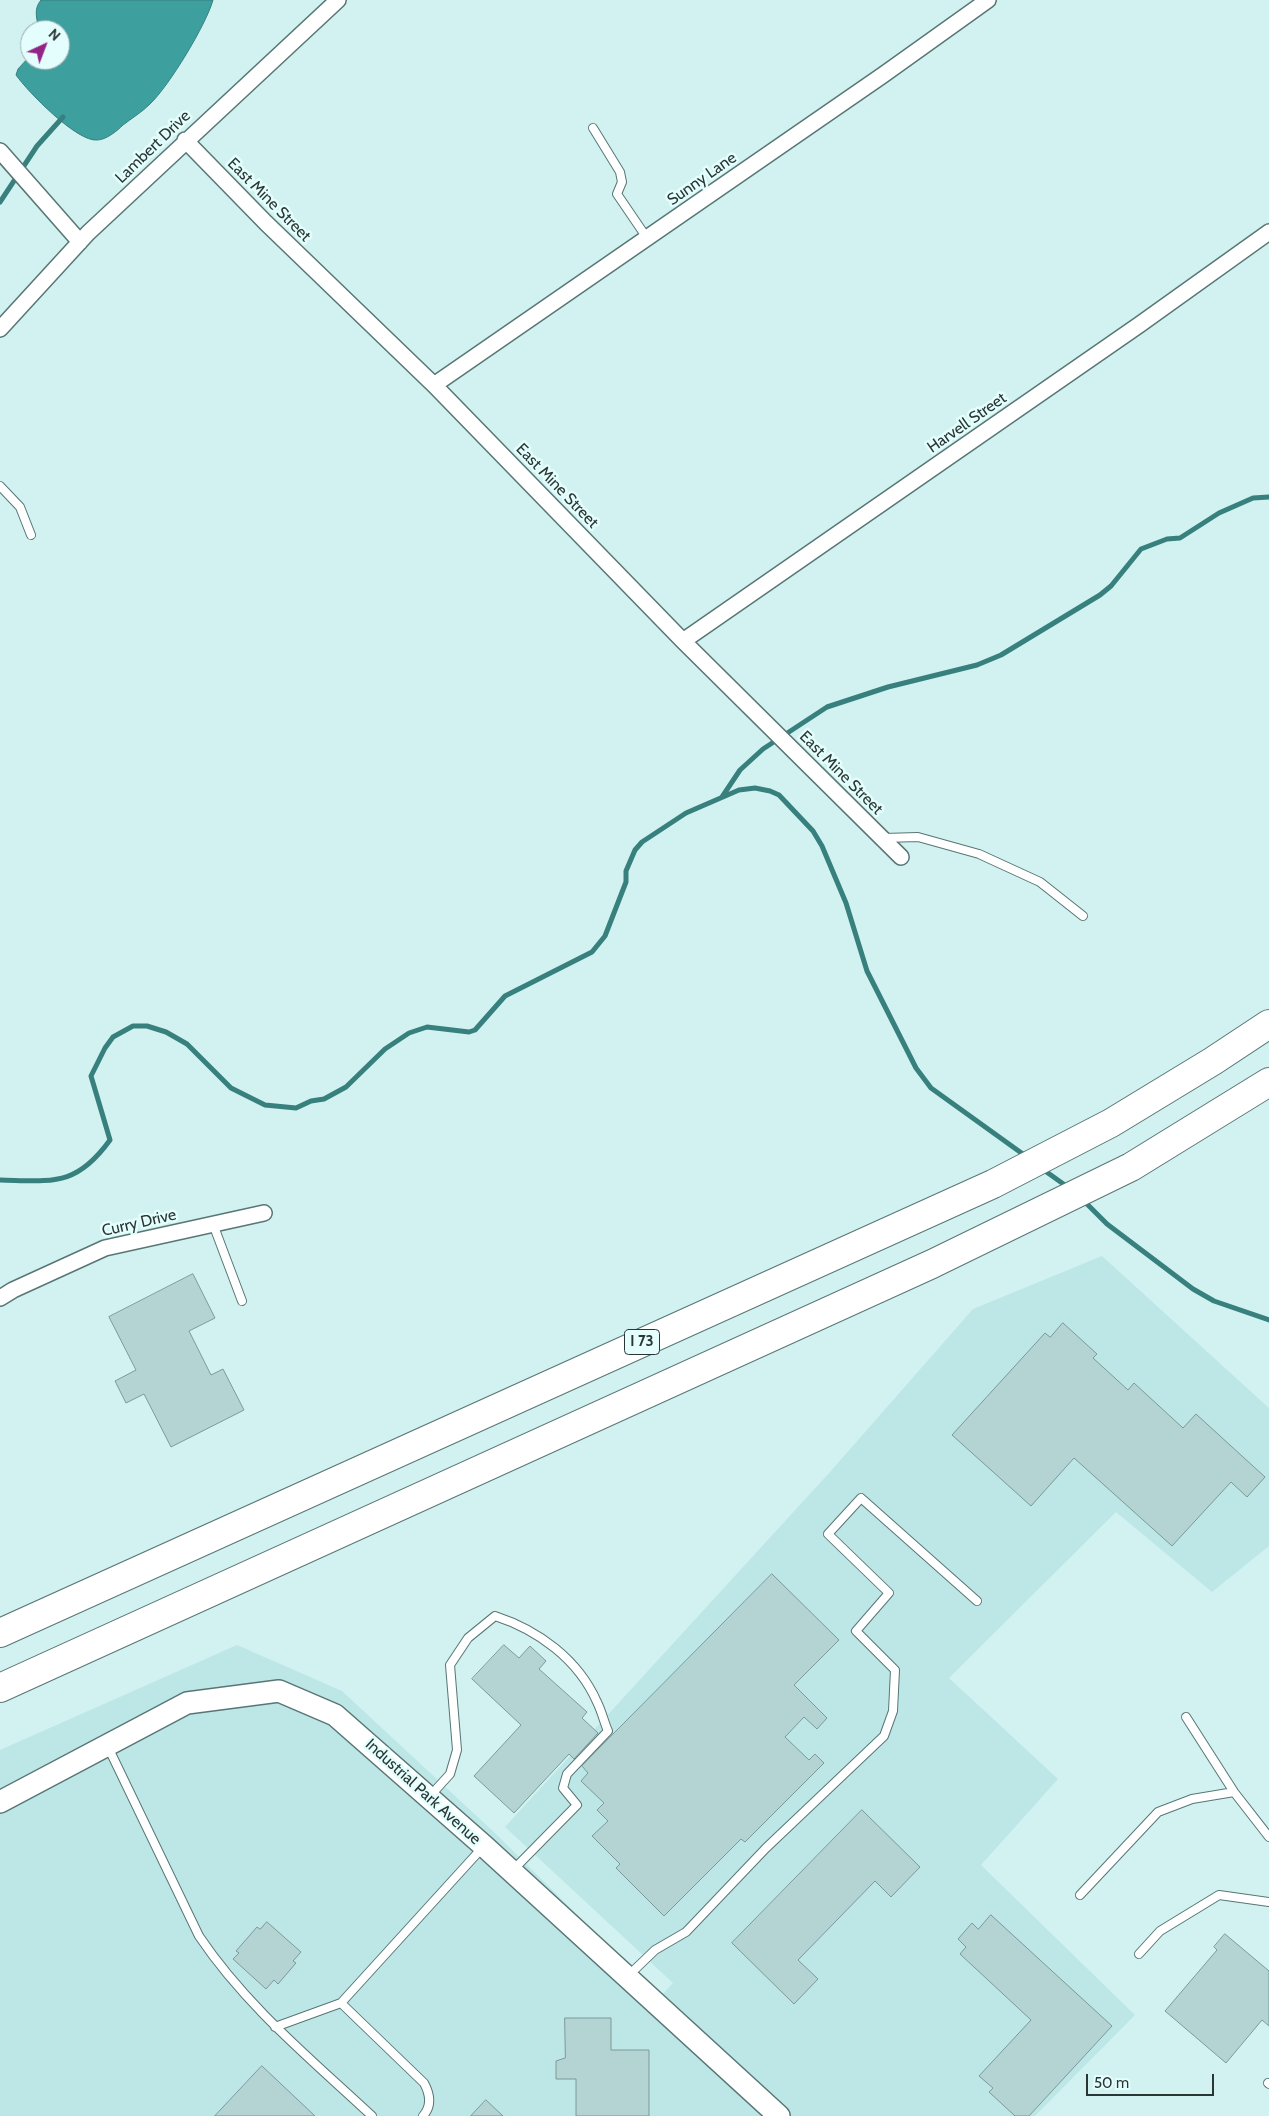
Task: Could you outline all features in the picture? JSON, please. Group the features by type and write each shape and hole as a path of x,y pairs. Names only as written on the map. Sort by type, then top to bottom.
{"highway":[{"name":"I 73","path":"0,1633 993,1184 1111,1123 1213,1061 1269,1024"},
{"path":"0,1688 932,1264 1130,1167 1269,1082"},
{"path":"0,1698 37,1671"}],"street":[{"name":"Lambert Drive","path":"0,329 80,242 185,140 338,0"},
{"name":"Sunny Lane","path":"434,385 883,75 988,0"},
{"name":"East Mine Street","path":"185,140 280,237 434,385 683,641 901,857"},
{"path":"0,151 80,242"},
{"name":"Harvell Street","path":"683,641 1131,331 1269,232"},
{"name":"Curry Drive","path":"0,1298 13,1290 105,1248 264,1213"},
{"name":"Industrial Park Avenue","path":"0,1802 187,1703 279,1691 335,1714 484,1846 779,2116"}],"lane":[{"path":"593,128 620,172 622,182 616,194 647,238"},
{"path":"0,486 20,507 31,535"},
{"path":"882,838 918,837 980,854 1040,882 1082,916"},
{"path":"213,1224 242,1301"},
{"path":"627,1977 655,1950 686,1932 766,1848 884,1736 893,1711 895,1670 856,1631 889,1592 828,1534 861,1498 977,1601"},
{"path":"428,1797 450,1774 457,1750 450,1666 468,1638 495,1616 514,1622 539,1635 574,1664 597,1701 608,1731 567,1774 563,1788 577,1805 511,1871"},
{"path":"1186,1717 1234,1792 1269,1837"},
{"path":"108,1745 199,1936 218,1964 275,2027 372,2116"},
{"path":"1080,1894 1158,1812 1192,1799 1234,1792"},
{"path":"275,2027 341,2003 484,1846"},
{"path":"1139,1954 1160,1931 1219,1896 1269,1902"},
{"path":"341,2003 424,2084 430,2094 428,2111 423,2116"}],"shaded area":[{"path":"1102,1256 1269,1408 1269,1546 1212,1592 1116,1512 949,1678 1058,1779 981,1865 1135,2015 1035,2116 0,2116 0,1750 237,1645 342,1691 496,1834 660,1997 673,1983 505,1827 830,1472 973,1309"}],"water":[{"path":"41,0 213,0 195,39 158,95 147,107 115,132 97,140 88,138 66,125 31,93 16,75 20,67 20,70 70,70 70,20 37,20 36,11"}],"building":[{"path":"193,1274 215,1318 189,1331 211,1375 223,1369 244,1410 171,1447 144,1394 126,1403 115,1381 136,1370 109,1317"},
{"path":"1063,1323 1097,1354 1093,1358 1128,1390 1134,1383 1183,1428 1196,1414 1265,1477 1247,1497 1231,1482 1172,1546 1074,1458 1031,1506 952,1435 1045,1333 1050,1337"},
{"path":"772,1574 839,1640 794,1685 827,1718 817,1729 804,1717 785,1737 809,1760 815,1754 824,1763 745,1842 741,1839 664,1916 616,1868 620,1864 592,1836 608,1821 597,1810 604,1803 581,1781 588,1773 582,1766"},
{"path":"504,1645 519,1658 530,1646 546,1661 539,1669 587,1712 582,1718 598,1733 574,1759 569,1754 514,1813 474,1776 521,1725 472,1679"},
{"path":"862,1810 920,1867 891,1897 875,1881 798,1960 818,1979 794,2004 732,1943"},
{"path":"991,1915 1112,2026 1029,2116 1015,2116 989,2092 993,2088 979,2076 1031,2020 960,1954 966,1947 958,1939 972,1923 978,1929"},
{"path":"267,1922 301,1952 293,1961 296,1963 278,1984 274,1980 266,1989 233,1959 239,1953 236,1951 257,1927 260,1929"},
{"path":"1225,1934 1269,1971 1269,2026 1262,2020 1226,2063 1165,2011 1217,1950 1214,1947"},
{"path":"565,2018 611,2018 611,2050 649,2050 649,2116 576,2116 576,2079 556,2079 556,2061 565,2058"},
{"path":"262,2066 315,2116 215,2116"},
{"path":"486,2100 503,2116 471,2116"}],"waterway":[{"path":"0,202 37,146 63,117"},
{"path":"722,797 740,770 763,749 827,707 888,687 977,665 1001,655 1100,595 1111,586 1141,549 1167,539 1180,538 1219,513 1253,498 1269,497"},
{"path":"0,1180 35,1181 62,1178 74,1174 98,1155 110,1140 91,1076 105,1048 113,1037 133,1026 147,1026 166,1032 187,1044 231,1088 265,1105 296,1108 311,1101 324,1099 346,1087 385,1049 409,1033 427,1027 469,1032 475,1030 505,996 592,952 605,936 626,882 626,871 635,850 642,842 686,813 739,790 755,788 779,795 813,831 822,846 846,903 867,971 916,1068 931,1088 1027,1157"},
{"path":"1041,1168 1069,1188"},
{"path":"1083,1200 1107,1224 1193,1289 1214,1301 1269,1320"}]}
